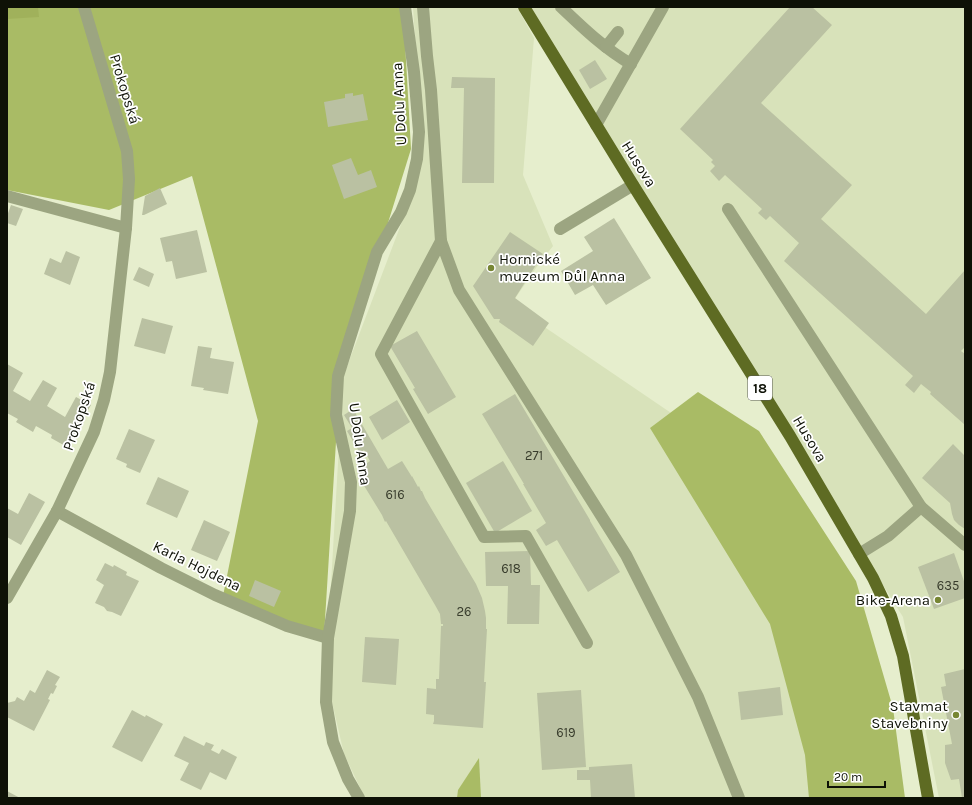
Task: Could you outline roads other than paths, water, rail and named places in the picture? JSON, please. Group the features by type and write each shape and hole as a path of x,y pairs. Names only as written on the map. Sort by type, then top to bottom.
{"main road":[{"name":"Husova","path":"524,7 790,436 873,578 891,616 903,656 928,798"}],"street":[{"name":"Prokopská","path":"7,598 57,511 94,432 104,400 110,372 126,228 129,179 127,151 84,7"},
{"name":"U Dolu Anna","path":"359,798 348,779 333,742 326,702 328,638 350,511 351,482 336,415 338,376 377,252 401,212 410,190 417,159 419,132 414,72 405,7"},
{"path":"423,7 431,90 441,241 459,290 626,555 698,697 739,798"},
{"path":"561,7 585,31 617,56 631,64"},
{"path":"596,125 663,7"},
{"path":"606,47 618,32"},
{"path":"560,229 633,185"},
{"path":"7,196 126,228"},
{"path":"728,209 921,507 965,545"},
{"path":"441,241 381,354 484,537 526,536 588,643"},
{"path":"859,554 888,536 921,507"},
{"name":"Karla Hojdena","path":"57,511 161,568 215,595 287,626 328,638"}],"place":[{"name":"Hornické muzeum Důl Anna","path":"491,268"},
{"name":"Bike-Arena","path":"938,600"},
{"name":"Stavmat Stavebniny","path":"956,715"}]}
